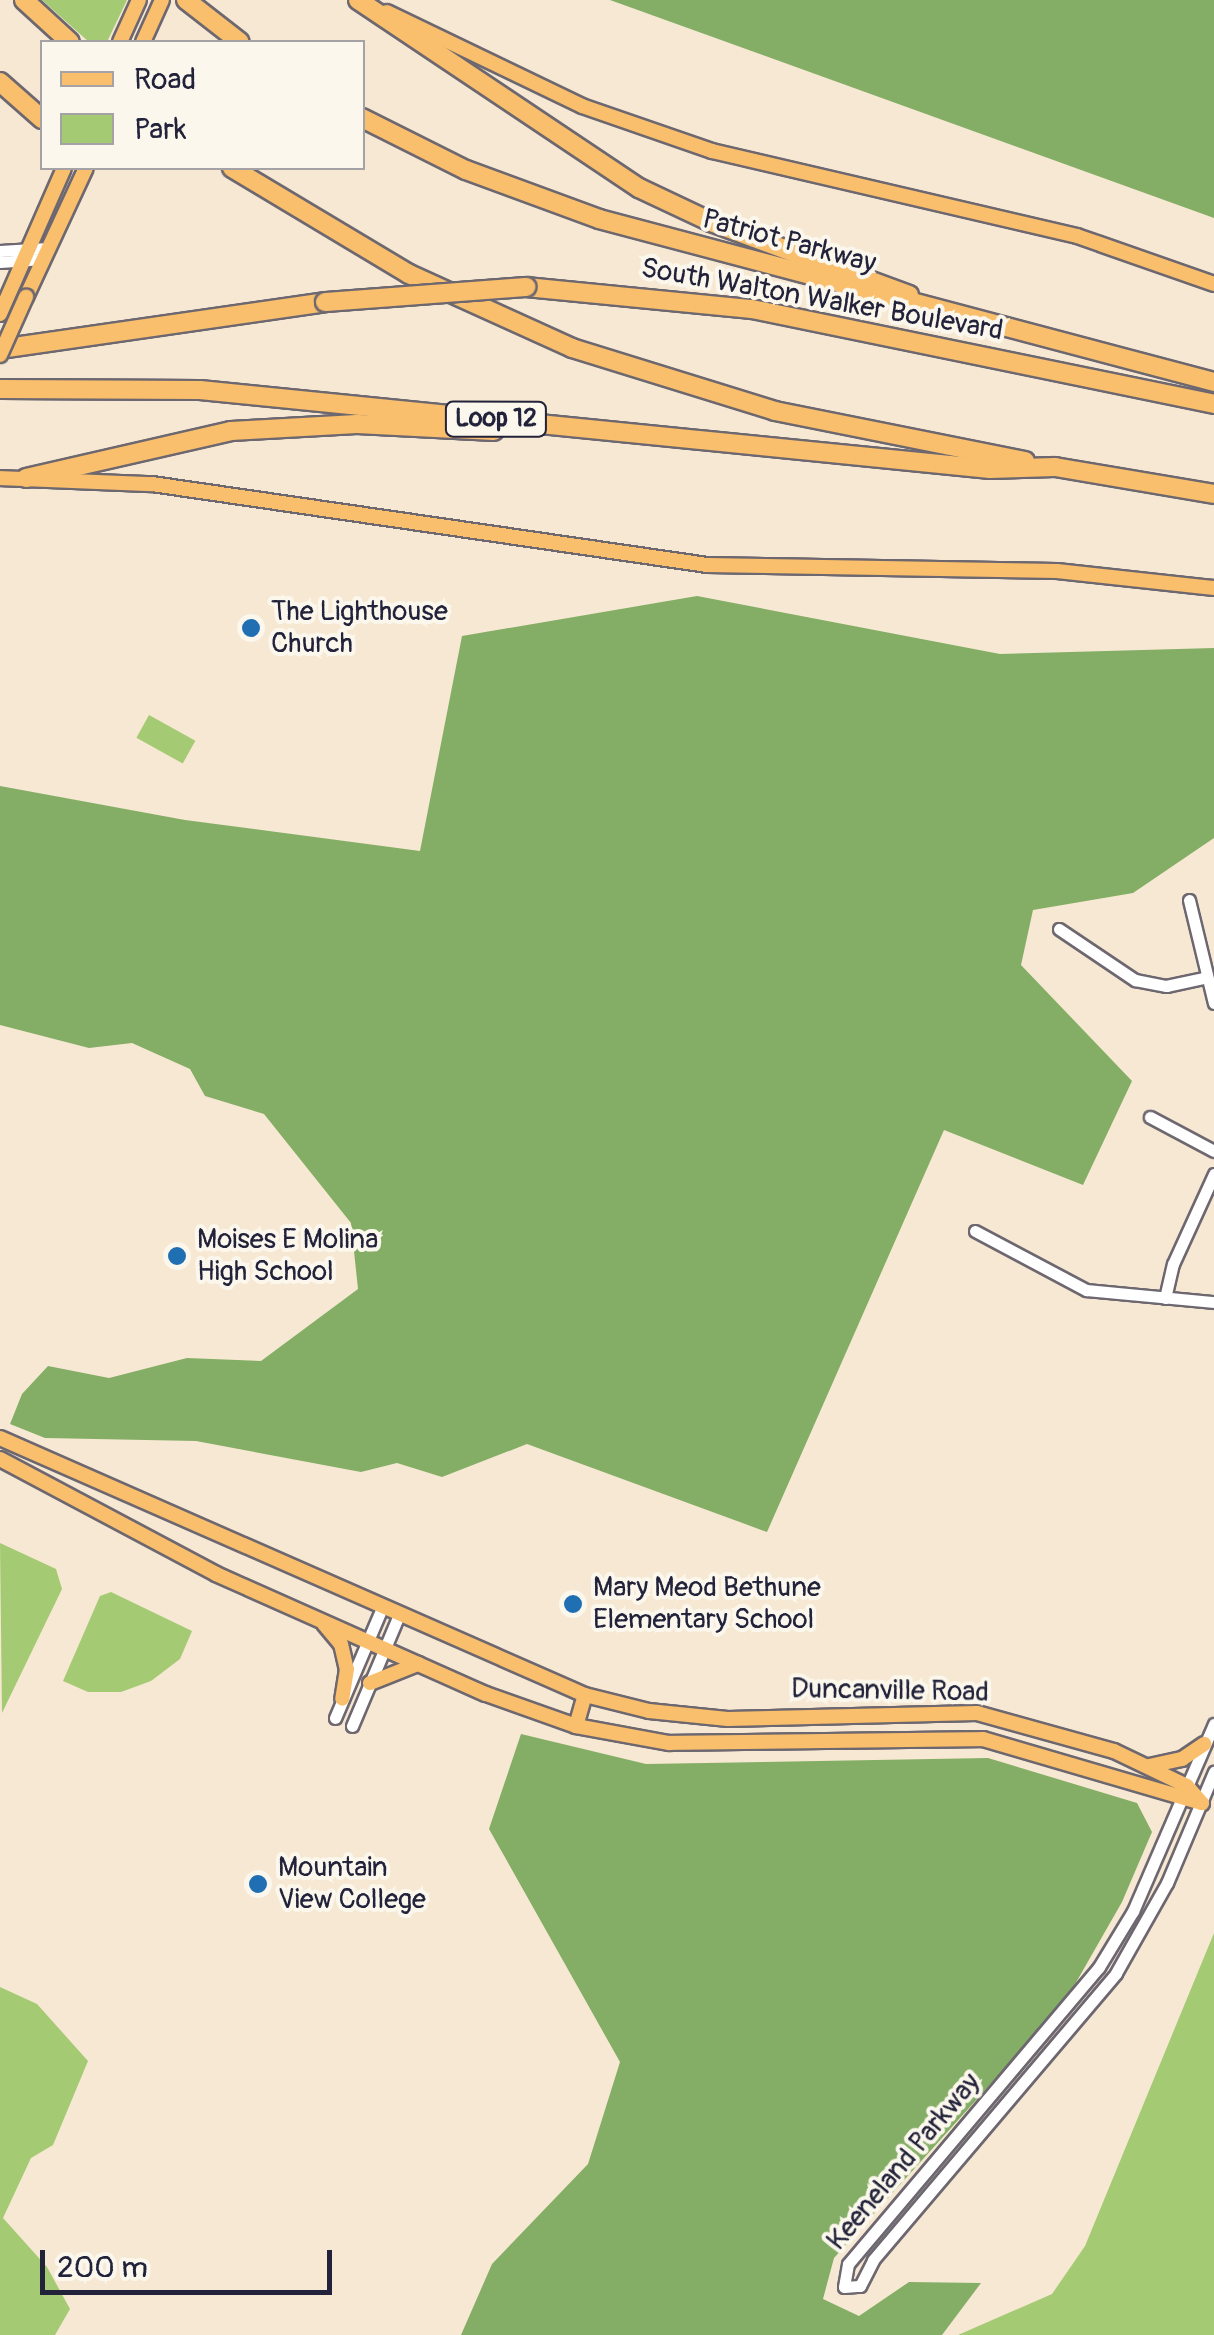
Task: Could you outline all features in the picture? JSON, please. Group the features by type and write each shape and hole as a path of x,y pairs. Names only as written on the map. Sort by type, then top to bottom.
{"highway":[{"path":"24,0 68,40"},
{"path":"186,0 237,40"},
{"path":"360,0 639,188 745,235 877,278 936,309"},
{"path":"0,82 40,117"},
{"name":"Patriot Parkway","path":"365,120 466,170 599,219 1214,382"},
{"path":"235,170 409,274 572,348 775,411 1055,467"},
{"name":"South Walton Walker Boulevard","path":"0,352 325,302 526,286 752,309 1214,404"},
{"name":"Loop 12","path":"0,389 155,386 990,469 1055,467 1214,494"},
{"path":"26,478 184,438 288,426 634,433"}],"main road":[{"path":"121,40 139,0"},
{"path":"143,40 162,0"},
{"path":"360,0 582,106 712,151 1077,236 1214,284"},
{"path":"4,304 63,170"},
{"path":"0,352 85,170"},
{"path":"0,271 8,279 4,304"},
{"path":"0,478 152,484 707,566 1057,571 1214,588"},
{"name":"Duncanville Road","path":"0,1438 585,1696 687,1716 999,1718 1076,1736 1148,1766 1202,1803"},
{"name":"Duncanville Road","path":"0,1458 188,1560 418,1664 576,1726 669,1742 938,1735 996,1742 1184,1793"},
{"path":"320,1620 341,1644 347,1669 342,1699"},
{"path":"370,1683 418,1664"},
{"path":"576,1726 585,1696"},
{"path":"784,1714 785,1739"},
{"path":"996,1742 999,1718"},
{"path":"1148,1766 1182,1760 1204,1744"}],"street":[{"path":"0,251 46,253"},
{"path":"0,262 26,254"},
{"path":"1188,900 1214,1003"},
{"path":"1059,929 1134,980 1166,986 1206,978"},
{"path":"1150,1117 1214,1150"},
{"path":"1166,1298 1173,1264 1214,1174"},
{"path":"975,1232 1086,1290 1214,1302"},
{"path":"334,1718 382,1608"},
{"path":"352,1726 399,1614"},
{"name":"Keeneland Parkway","path":"1214,1724 1158,1858 1092,1977 848,2264 844,2287 860,2286 873,2260 1116,1973 1175,1865 1214,1772"},
{"path":"1158,1858 1175,1865"}],"green space":[{"path":"42,0 127,0 108,40 87,40"},
{"path":"610,0 1214,0 1214,218"},
{"path":"697,596 1000,654 1214,648 1214,838 1133,893 1033,910 1021,965 1132,1081 1083,1185 944,1130 767,1532 527,1444 442,1477 397,1463 361,1472 196,1441 45,1438 10,1424 22,1394 48,1366 109,1378 187,1358 261,1361 358,1289 351,1223 264,1114 205,1096 190,1069 132,1043 89,1048 0,1025 0,786 185,820 420,851 462,636"},
{"path":"149,715 195,741 183,763 136,738"},
{"path":"0,1543 56,1569 62,1589 2,1713"},
{"path":"111,1592 192,1631 180,1659 151,1681 121,1692 88,1692 63,1681 100,1596"},
{"path":"521,1734 646,1764 988,1758 1137,1803 1152,1832 1122,1902 1066,2000 834,2258 823,2299 859,2316 909,2282 981,2283 942,2335 461,2335 492,2264 588,2164 620,2062 489,1829"},
{"path":"1214,1933 1214,2335 958,2335 1052,2294 1085,2246"},
{"path":"0,1987 37,2004 88,2061 53,2145 31,2158 3,2218 47,2267 70,2309 55,2335 0,2335"}],"place":[{"name":"The Lighthouse Church","path":"251,628"},
{"name":"Moises E Molina High School","path":"177,1256"},
{"name":"Mary Meod Bethune Elementary School","path":"573,1604"},
{"name":"Mountain View College","path":"258,1884"}]}
